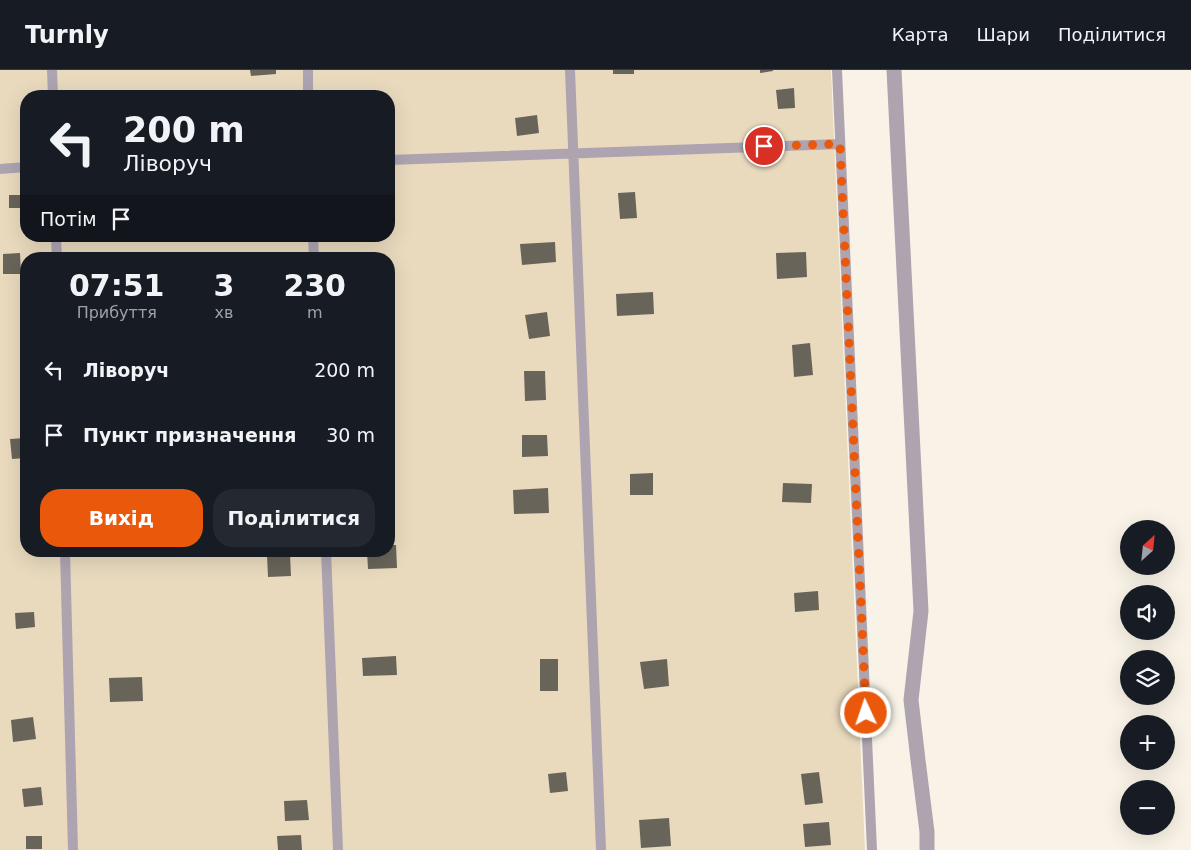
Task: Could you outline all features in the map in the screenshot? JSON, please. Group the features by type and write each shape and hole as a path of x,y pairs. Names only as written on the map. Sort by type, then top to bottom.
{"street":[{"path":"894,70 921,611 912,700 927,832 927,850"}],"lane":[{"path":"52,70 52,90"},
{"path":"308,70 308,90"},
{"path":"570,70 601,850"},
{"path":"837,70 872,850"},
{"path":"395,160 840,144"},
{"path":"0,169 20,167"},
{"path":"65,557 73,850"},
{"path":"326,557 338,850"}],"shaded area":[{"path":"0,70 831,70 865,850 0,850"}],"building":[{"path":"250,70 276,70 276,74 251,76"},
{"path":"613,70 634,70 634,74 613,74"},
{"path":"760,70 773,70 773,71 760,73"},
{"path":"794,88 795,108 778,109 776,90"},
{"path":"537,115 539,133 517,136 515,118"},
{"path":"635,192 637,218 620,219 618,193"},
{"path":"9,195 20,195 20,208 9,208"},
{"path":"555,242 556,262 522,265 520,244"},
{"path":"806,252 807,277 777,279 776,253"},
{"path":"20,253 20,274 3,274 3,254"},
{"path":"653,292 654,314 617,316 616,294"},
{"path":"547,312 550,336 529,339 525,315"},
{"path":"810,343 813,375 794,377 792,345"},
{"path":"524,371 545,371 546,400 525,401"},
{"path":"522,435 547,435 548,456 522,457"},
{"path":"20,438 20,458 12,459 10,439"},
{"path":"653,473 653,495 630,495 630,474"},
{"path":"783,483 812,484 811,503 782,502"},
{"path":"548,488 549,513 514,514 513,490"},
{"path":"396,545 397,568 368,569 367,557 395,557"},
{"path":"267,557 290,557 291,576 268,577"},
{"path":"818,591 819,610 795,612 794,593"},
{"path":"34,612 35,627 16,629 15,613"},
{"path":"396,656 397,675 363,676 362,658"},
{"path":"540,659 558,659 558,691 540,691"},
{"path":"667,659 669,686 644,689 640,662"},
{"path":"142,677 143,701 110,702 109,678"},
{"path":"33,717 36,739 13,742 11,720"},
{"path":"566,772 568,791 550,793 548,774"},
{"path":"819,772 823,803 805,805 801,774"},
{"path":"41,787 43,805 24,807 22,789"},
{"path":"307,800 309,820 285,821 284,801"},
{"path":"669,818 671,846 641,848 639,820"},
{"path":"829,822 831,845 805,847 803,824"},
{"path":"301,835 302,850 278,850 277,836"},
{"path":"26,836 42,836 42,849 26,849"}],"route":[{"path":"764,146 840,144 866,713"}]}
